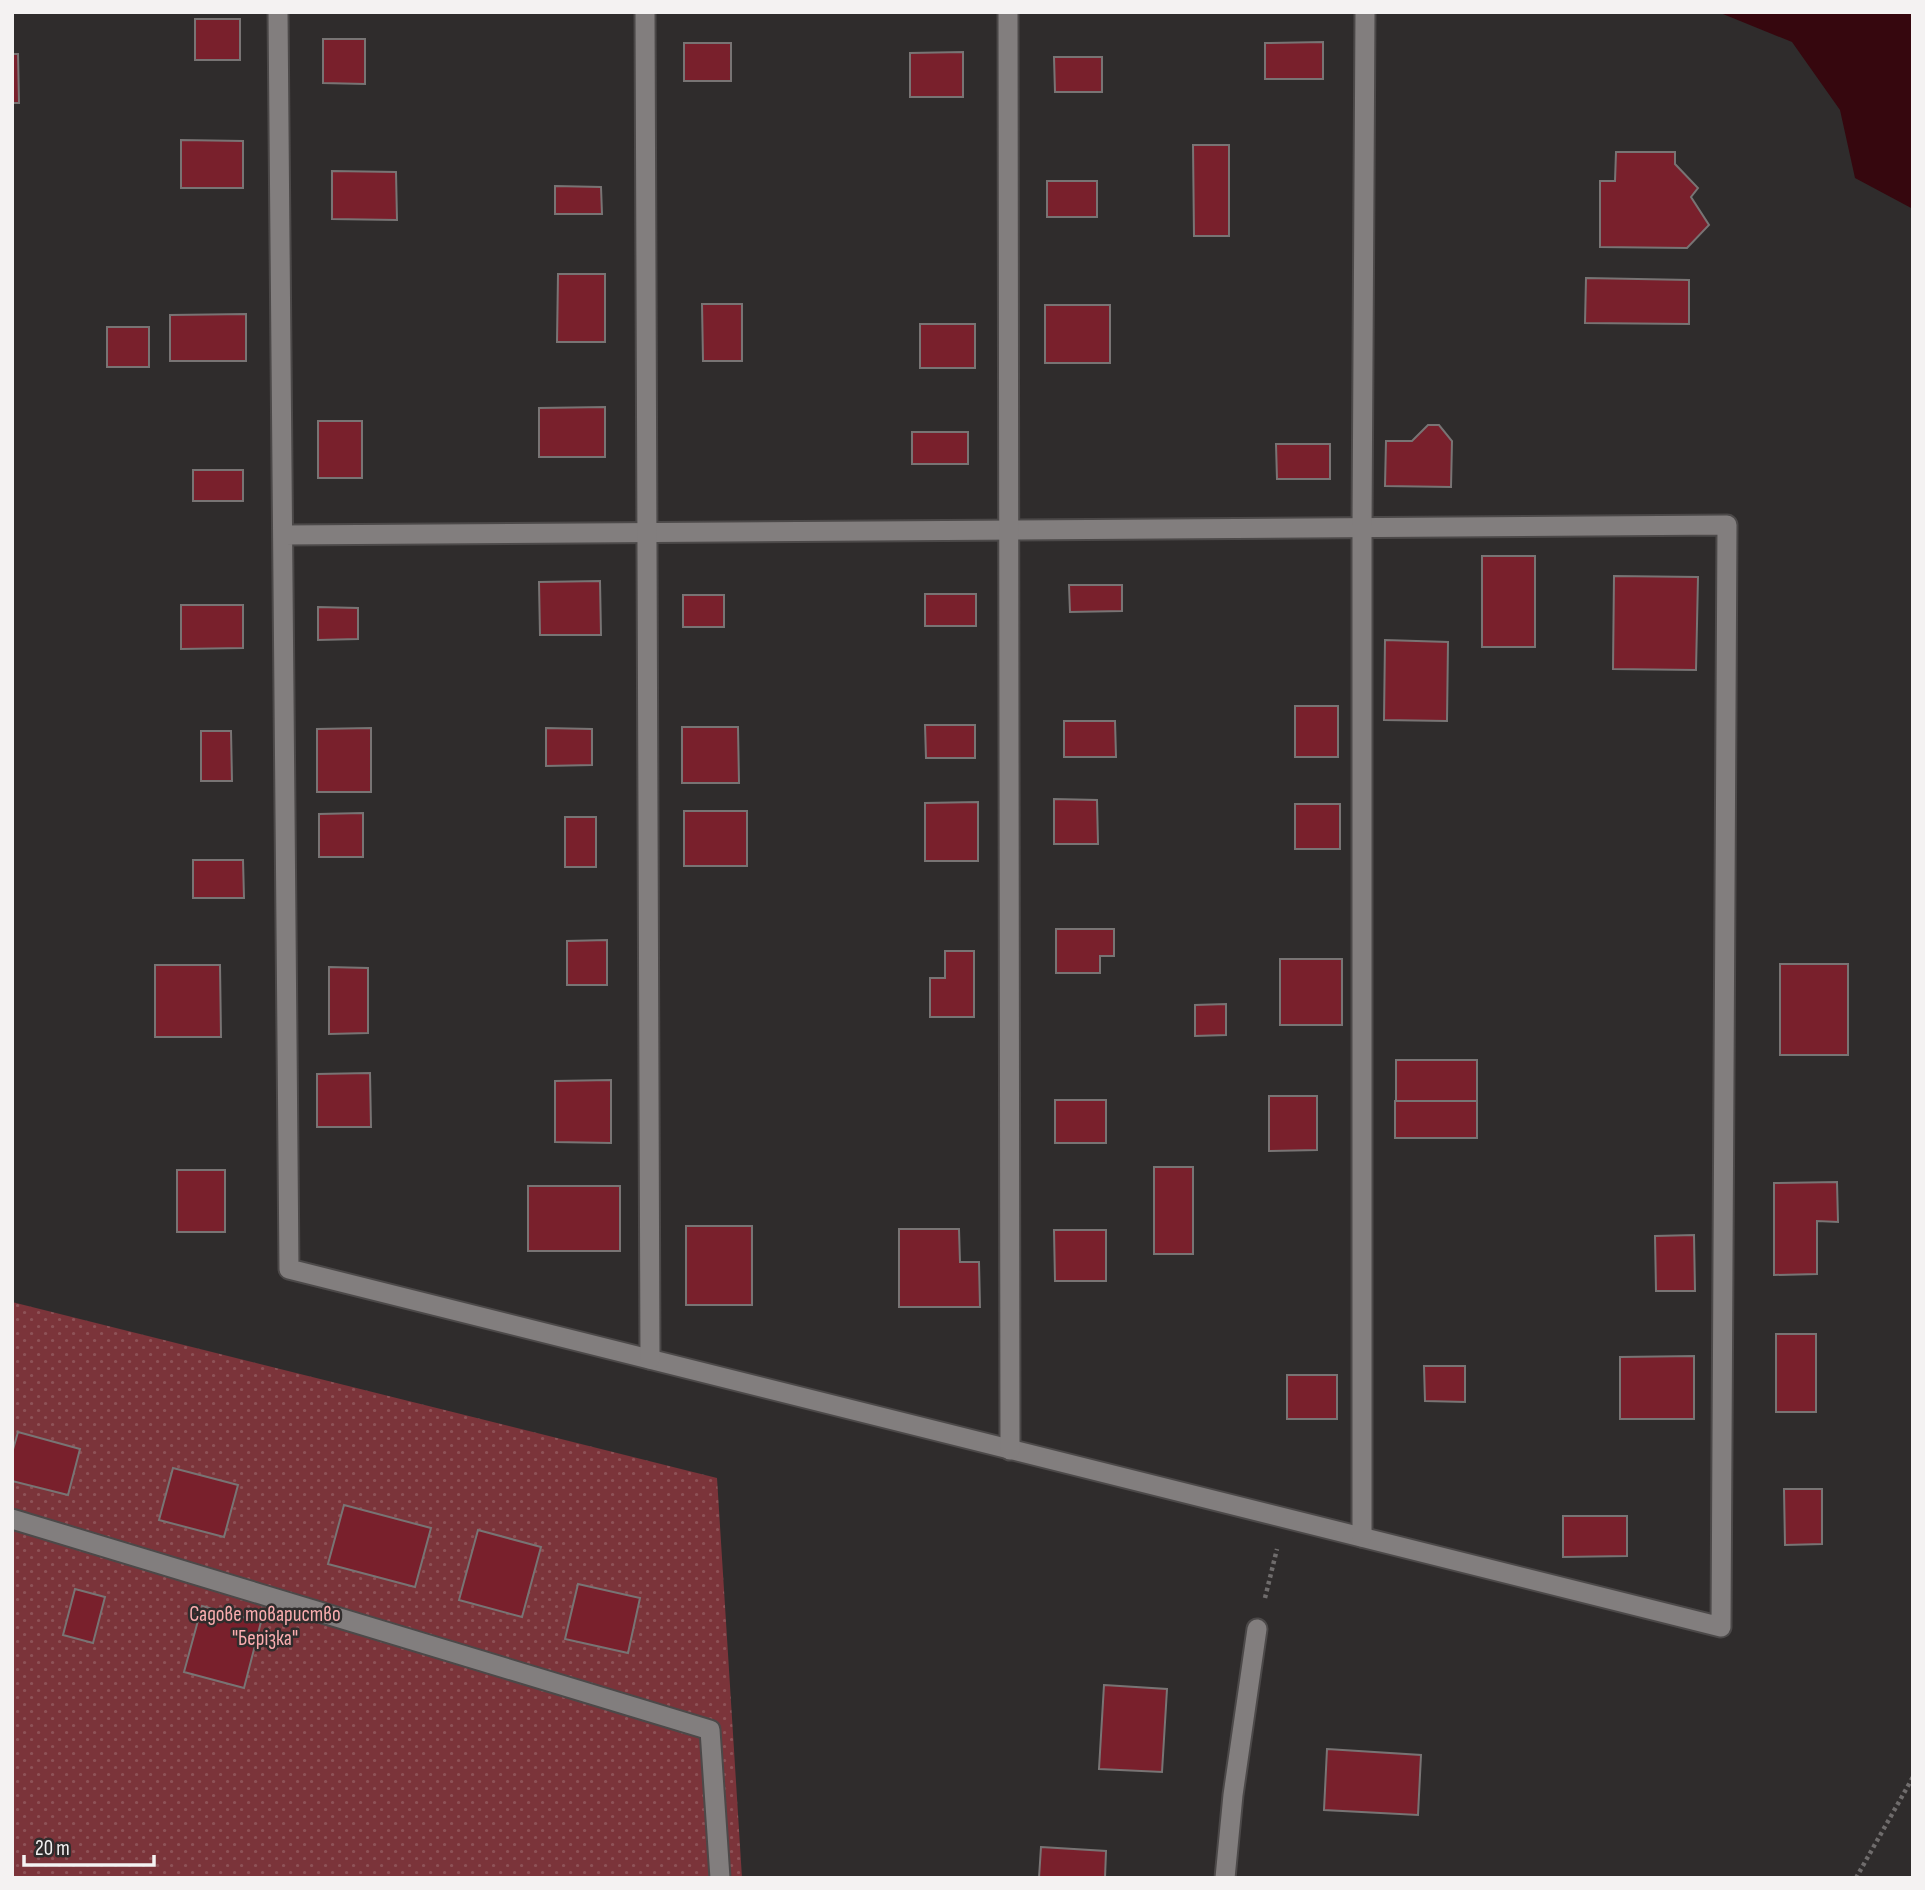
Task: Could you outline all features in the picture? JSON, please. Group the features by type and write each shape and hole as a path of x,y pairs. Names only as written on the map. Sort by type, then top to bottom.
{"street":[{"path":"278,12 289,1269 1721,1627 1727,524 283,535"},
{"path":"645,12 650,1359"},
{"path":"1008,12 1010,1450"},
{"path":"1362,1538 1365,12"},
{"path":"12,1519 710,1730 720,1878"},
{"path":"1225,1878 1233,1795 1257,1629"}],"path":[{"path":"1257,1629 1284,1518"},
{"path":"1856,1878 1913,1777"}],"green space":[{"name":"Садове товариство \"Берізка\"","path":"12,1302 717,1478 742,1878 12,1878"}],"shaded area":[{"path":"1718,12 1913,12 1913,209 1855,178 1840,110 1792,42"}],"building":[{"path":"195,19 240,19 240,60 195,60"},
{"path":"323,39 365,39 365,84 323,83"},
{"path":"1323,42 1323,79 1265,79 1265,43"},
{"path":"684,43 731,43 731,81 684,81"},
{"path":"963,52 963,97 910,97 910,53"},
{"path":"12,54 18,54 19,103 12,103"},
{"path":"1054,57 1102,57 1102,92 1055,92"},
{"path":"181,140 243,141 243,188 181,188"},
{"path":"1193,145 1229,145 1229,236 1194,236"},
{"path":"1616,152 1675,152 1675,164 1698,188 1691,197 1709,225 1687,248 1600,247 1600,181 1615,181"},
{"path":"332,171 396,172 397,220 332,219"},
{"path":"1047,181 1097,181 1097,217 1047,217"},
{"path":"555,186 601,187 602,214 555,214"},
{"path":"558,274 605,274 605,342 557,342"},
{"path":"1586,278 1689,280 1689,324 1585,323"},
{"path":"702,304 742,304 742,361 703,361"},
{"path":"1045,305 1110,305 1110,363 1045,363"},
{"path":"246,314 246,361 170,361 170,315"},
{"path":"920,324 975,324 975,368 920,368"},
{"path":"107,327 149,327 149,367 107,367"},
{"path":"605,407 605,457 539,457 539,408"},
{"path":"318,421 362,421 362,478 318,478"},
{"path":"1428,425 1439,425 1452,441 1451,487 1385,486 1386,441 1412,441"},
{"path":"912,432 968,432 968,464 912,464"},
{"path":"1276,444 1330,444 1330,479 1277,479"},
{"path":"193,470 243,470 243,501 193,501"},
{"path":"1482,556 1535,556 1535,647 1482,647"},
{"path":"1614,576 1698,577 1696,670 1613,669"},
{"path":"600,581 601,635 540,635 539,582"},
{"path":"1069,585 1122,585 1122,611 1070,612"},
{"path":"925,594 976,594 976,626 925,626"},
{"path":"683,595 724,595 724,627 683,627"},
{"path":"181,605 243,605 243,648 181,649"},
{"path":"318,607 358,608 358,639 318,640"},
{"path":"1385,640 1448,642 1447,721 1384,720"},
{"path":"1295,706 1338,706 1338,757 1295,757"},
{"path":"1064,721 1115,721 1116,757 1064,757"},
{"path":"925,725 975,725 975,758 926,758"},
{"path":"682,727 738,727 739,783 682,783"},
{"path":"371,728 371,792 317,792 317,729"},
{"path":"546,728 592,729 592,765 546,766"},
{"path":"201,731 231,731 232,781 201,781"},
{"path":"1054,799 1097,800 1098,844 1054,844"},
{"path":"978,802 978,861 925,861 925,803"},
{"path":"1295,804 1340,804 1340,849 1295,849"},
{"path":"684,811 747,811 747,866 684,866"},
{"path":"363,813 363,857 319,857 319,814"},
{"path":"565,817 596,817 596,867 565,867"},
{"path":"193,860 243,860 244,898 193,898"},
{"path":"1056,929 1114,929 1114,956 1100,956 1100,973 1056,973"},
{"path":"607,940 607,985 567,985 567,941"},
{"path":"945,951 974,951 974,1017 930,1017 930,978 945,978"},
{"path":"1280,959 1342,959 1342,1025 1280,1025"},
{"path":"1780,964 1848,964 1848,1055 1780,1055"},
{"path":"155,965 220,965 221,1037 155,1037"},
{"path":"329,967 368,968 368,1033 329,1034"},
{"path":"1226,1004 1226,1035 1195,1036 1195,1005"},
{"path":"1396,1060 1477,1060 1477,1101 1396,1101"},
{"path":"370,1073 371,1127 317,1127 317,1074"},
{"path":"611,1080 611,1143 555,1142 555,1081"},
{"path":"1269,1096 1317,1096 1317,1150 1269,1151"},
{"path":"1055,1100 1106,1100 1106,1143 1055,1143"},
{"path":"1395,1101 1477,1101 1477,1138 1395,1138"},
{"path":"1154,1167 1193,1167 1193,1254 1154,1254"},
{"path":"177,1170 225,1170 225,1232 177,1232"},
{"path":"1837,1182 1838,1222 1817,1221 1817,1274 1774,1275 1774,1183"},
{"path":"528,1186 620,1186 620,1251 528,1251"},
{"path":"686,1226 752,1226 752,1305 686,1305"},
{"path":"899,1229 959,1229 960,1262 979,1262 980,1307 899,1307"},
{"path":"1054,1230 1106,1230 1106,1281 1055,1281"},
{"path":"1694,1235 1695,1291 1656,1291 1655,1236"},
{"path":"1776,1334 1816,1334 1816,1412 1776,1412"},
{"path":"1694,1356 1694,1419 1620,1419 1620,1357"},
{"path":"1424,1366 1465,1366 1465,1402 1425,1401"},
{"path":"1287,1375 1337,1375 1337,1419 1287,1419"},
{"path":"18,1432 80,1449 68,1495 12,1481 12,1453"},
{"path":"173,1468 238,1485 224,1537 159,1520"},
{"path":"1784,1489 1822,1489 1822,1544 1785,1545"},
{"path":"344,1505 431,1528 415,1587 328,1564"},
{"path":"1563,1516 1627,1516 1627,1556 1563,1557"},
{"path":"478,1530 541,1547 522,1617 459,1600"},
{"path":"578,1584 640,1598 628,1653 565,1639"},
{"path":"75,1589 105,1597 93,1643 63,1635"},
{"path":"202,1606 261,1622 244,1688 184,1672"},
{"path":"1104,1685 1167,1689 1162,1772 1099,1769"},
{"path":"1327,1749 1421,1755 1418,1815 1324,1810"},
{"path":"1041,1847 1106,1851 1105,1878 1039,1878"}]}
